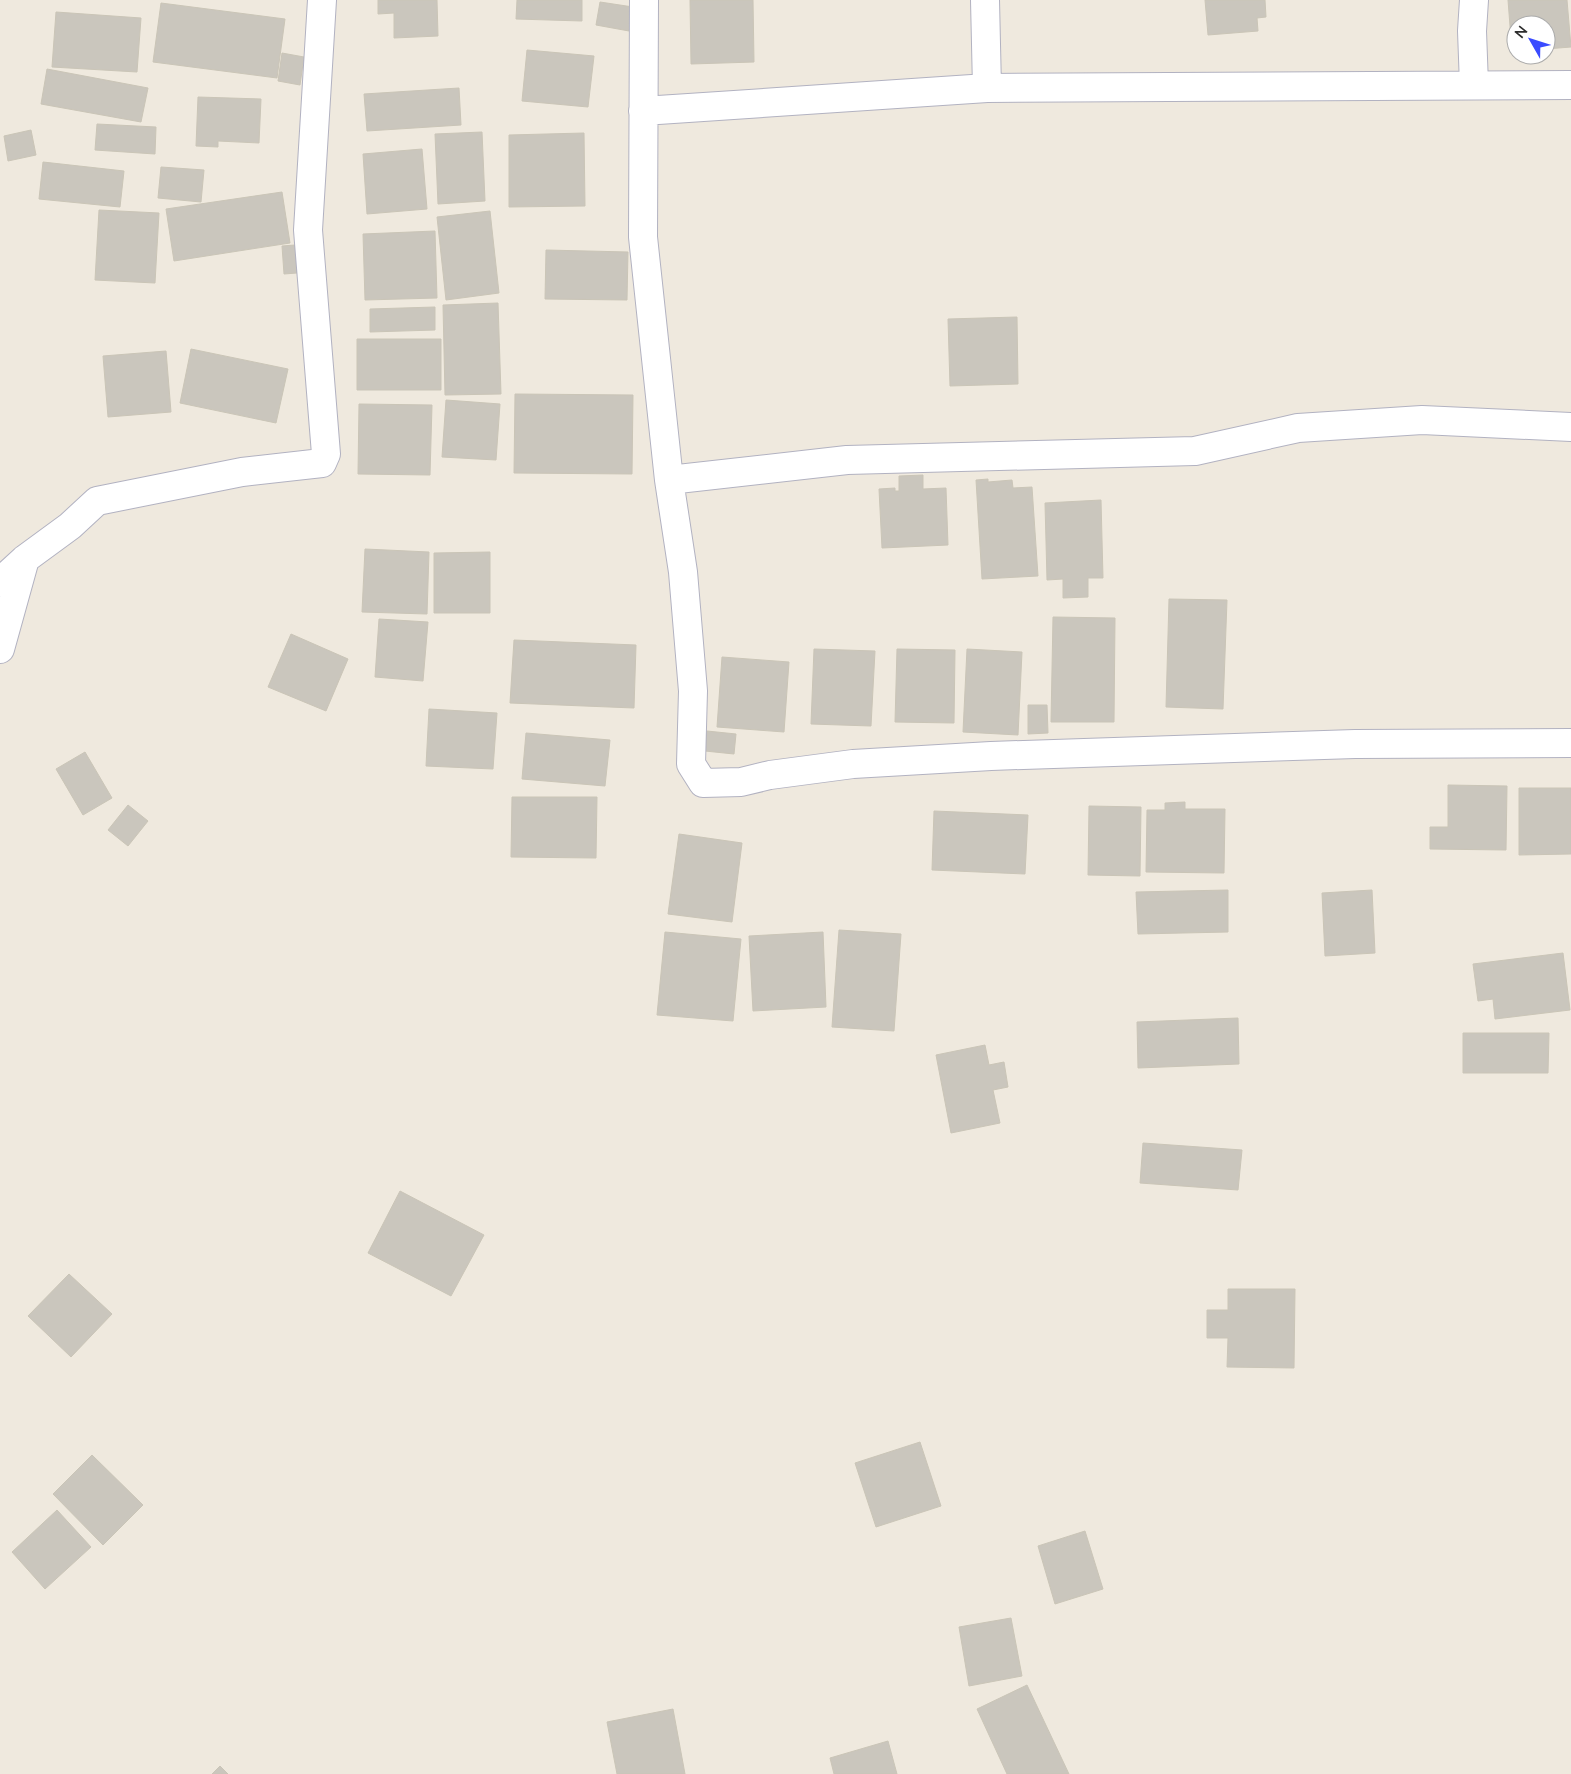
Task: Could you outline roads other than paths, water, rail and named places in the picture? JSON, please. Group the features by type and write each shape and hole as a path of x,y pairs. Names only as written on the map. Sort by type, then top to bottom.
{"street":[{"path":"0,582 25,558 70,526 97,501 242,472 322,463 326,454 308,230 322,0"},
{"path":"644,0 643,237 669,480 683,572 692,682 691,764 703,783 742,782 770,774 854,764 991,756 1355,744 1571,743"},
{"path":"985,0 987,88"},
{"path":"1474,0 1472,31 1474,85"},
{"path":"643,111 987,88 1571,85"},
{"path":"669,480 847,460 1195,451 1298,428 1422,420 1571,426"},
{"path":"0,649 25,558"}]}
